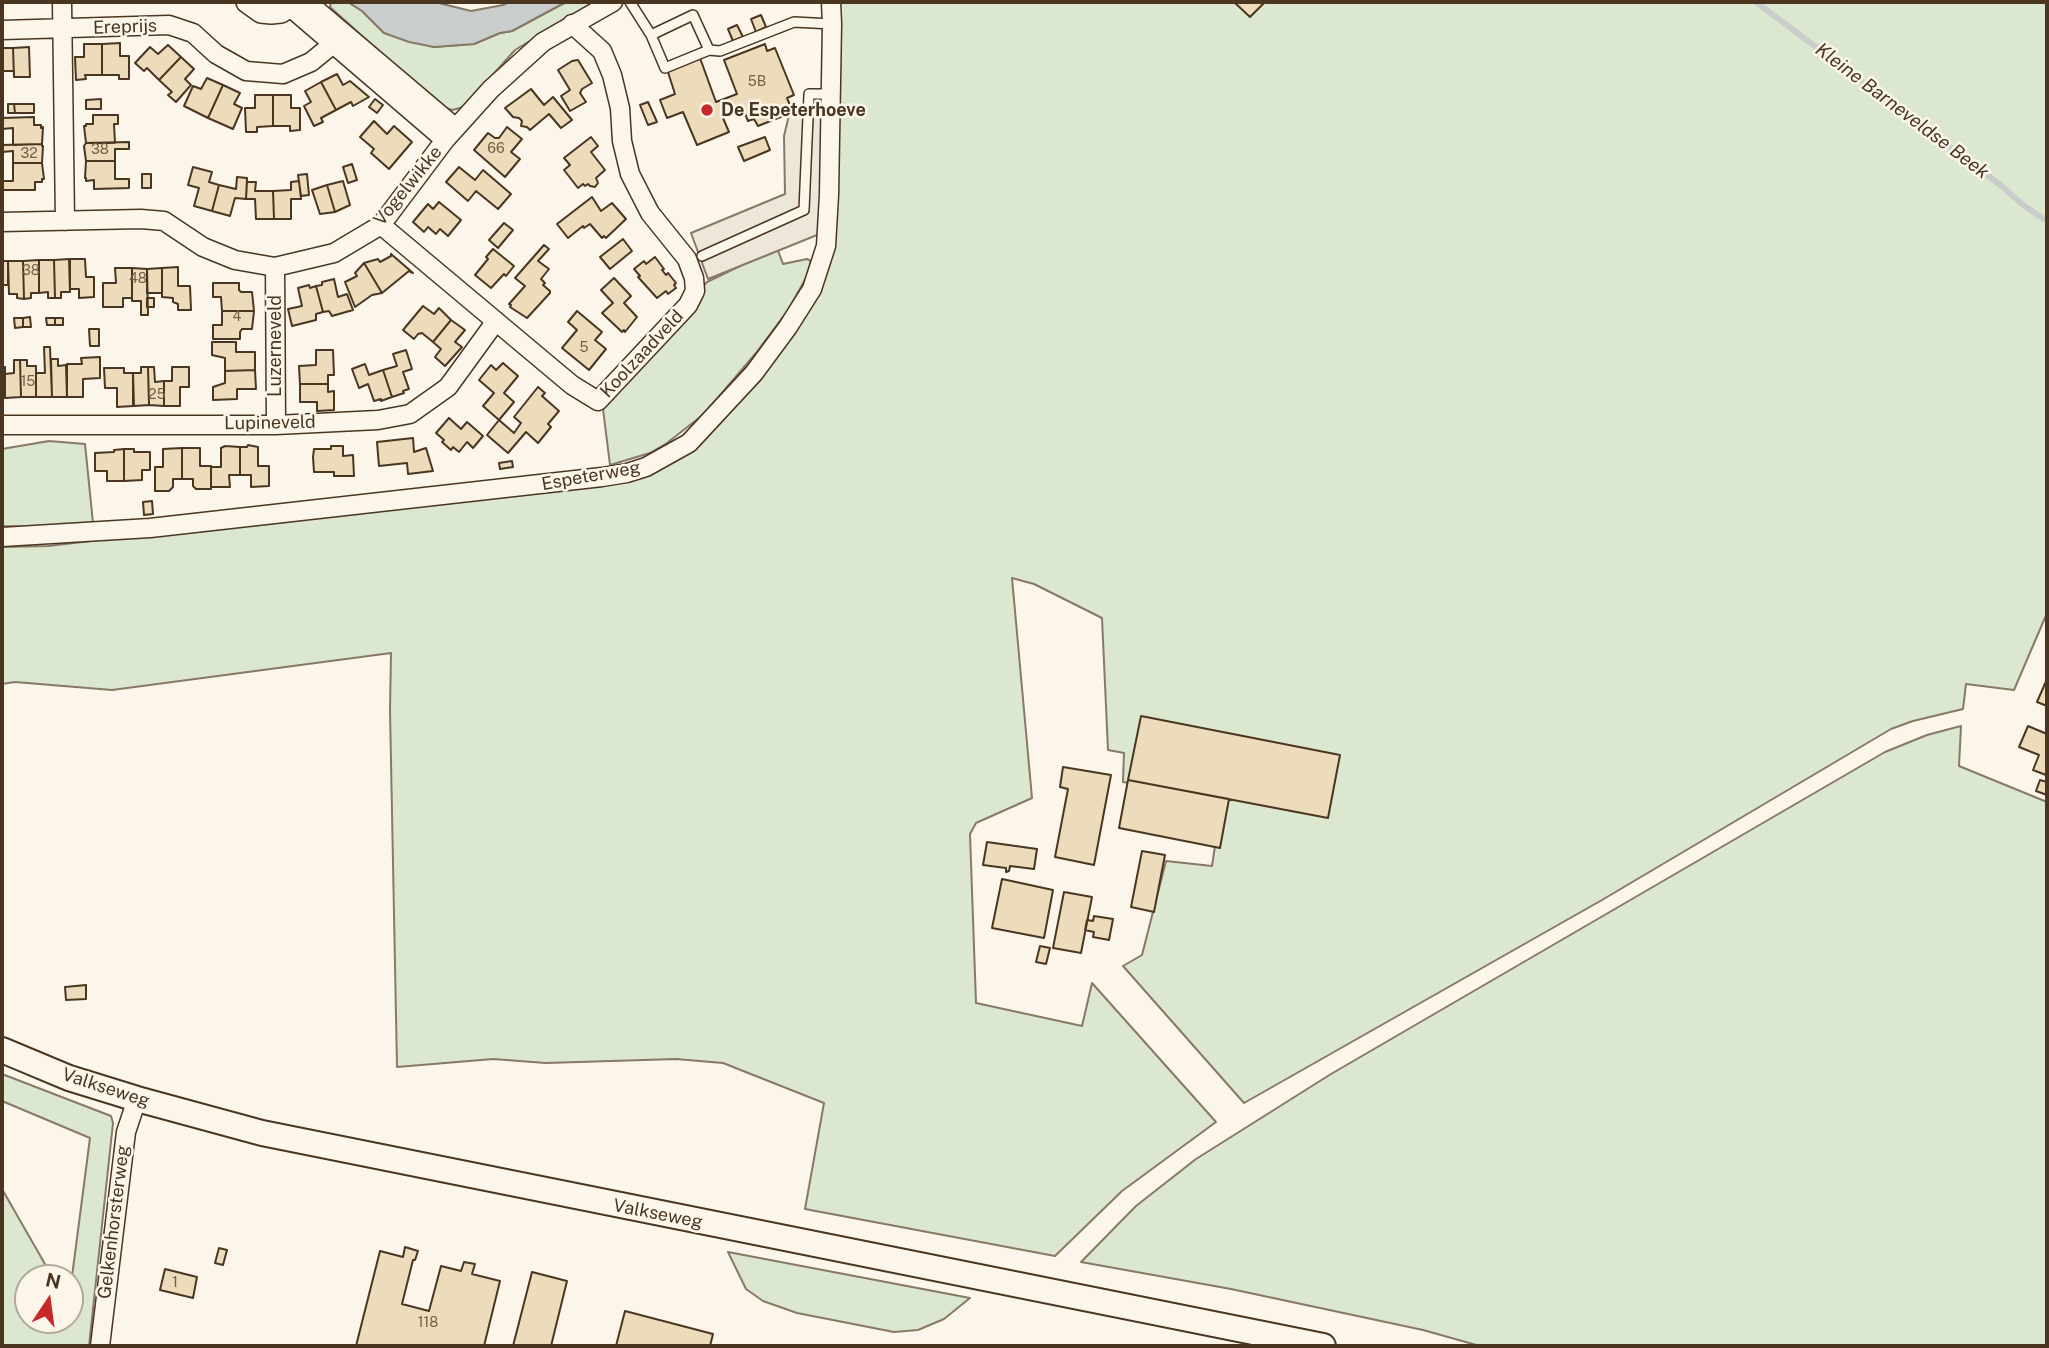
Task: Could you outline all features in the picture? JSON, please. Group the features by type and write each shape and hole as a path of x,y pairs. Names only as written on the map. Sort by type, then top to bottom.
{"main road":[{"name":"Valkseweg","path":"2,1050 69,1078 275,1136 1323,1346"}],"street":[{"path":"62,2 65,221"},
{"path":"247,2 261,12 271,13 281,12 298,4 451,134"},
{"name":"Vogelwikke","path":"2,222 164,220 203,247 235,260 275,267 334,253 381,225 451,134 491,89 534,49 613,2"},
{"name":"Espeterweg","path":"2,537 150,528 603,477 646,467 689,443 754,373 788,327 812,289 826,246 831,2"},
{"name":"Koolzaadveld","path":"381,225 572,385 598,401 688,305 695,291 694,278 687,259 650,213 630,174 622,141 620,108 612,75 601,51 572,24"},
{"name":"Ereprijs","path":"2,30 169,25 193,33 216,54 246,71 283,74 311,62 338,38"},
{"name":"Luzerneveld","path":"275,267 276,425"},
{"name":"Lupineveld","path":"2,425 276,425 378,419 410,414 448,387 496,321"},
{"name":"Gelkenhorsterweg","path":"100,1346 126,1132 137,1099"}],"lane":[{"path":"630,2 651,35 666,68 709,50 720,51 794,22 832,24"},
{"path":"651,35 693,15 709,50"},
{"path":"702,256 804,210 809,94 831,94"}],"green space":[{"path":"331,2 348,2 362,11 384,33 434,47 474,44 512,31 566,2 594,2 515,50 464,107 452,110 440,106 330,7"},
{"path":"838,2 2047,2 2047,613 2014,690 1966,684 1963,709 1891,729 1602,900 1244,1103 1123,966 1142,955 1166,861 1212,866 1222,799 1123,782 1124,753 1108,750 1102,618 1034,584 1012,578 1032,798 976,823 970,834 976,1003 1082,1026 1092,983 1216,1122 1122,1191 1055,1256 805,1209 824,1103 723,1063 676,1059 546,1063 493,1059 397,1067 391,653 112,690 15,682 2,684 2,547 48,546 265,521 667,462 819,285"},
{"path":"777,248 783,264 807,259 811,261 806,278 788,310 756,353 704,414 667,443 650,453 610,465 603,409 696,308 701,289 707,282"},
{"path":"49,441 85,444 93,523 36,527 2,526 2,449"},
{"path":"1961,726 1959,766 2047,802 2047,1346 1480,1346 1423,1330 1231,1289 1081,1262 1136,1206 1196,1159 1331,1074 1885,752 1927,735"},
{"path":"2,1074 111,1116 113,1123 89,1346 2,1346 2,1189 45,1264 14,1264 14,1334 84,1334 84,1264 74,1264 90,1138 2,1101"},
{"path":"728,1252 970,1298 944,1319 918,1330 894,1332 797,1313 763,1301 746,1289"}],"shaded area":[{"path":"348,2 435,2 471,11 509,2 566,2 512,31 474,44 434,47 384,33 362,11"},
{"path":"812,103 827,103 827,231 708,279 691,233 785,194 784,136 790,111 802,112"}],"building":[{"path":"1234,2 1263,2 1264,3 1250,17"},
{"path":"761,15 766,27 756,32 751,19"},
{"path":"737,25 743,37 733,41 728,29"},
{"path":"120,43 120,56 129,56 129,79 119,79 119,75 102,75 102,44"},
{"path":"84,44 102,44 102,75 85,75 86,79 76,80 75,57 84,57"},
{"path":"765,44 767,51 775,48 794,95 787,98 790,105 785,106 788,114 758,126 754,119 748,121 743,109 723,118 729,132 697,145 683,112 667,118 660,100 675,94 667,69 700,58 716,102 737,94 724,60"},
{"path":"168,45 181,57 159,80 147,68 144,71 135,63 150,47 158,54"},
{"path":"29,47 30,77 14,77 13,48"},
{"path":"2,48 13,48 14,71 2,71"},
{"path":"181,57 194,69 185,79 191,85 176,102 168,95 172,92 159,80"},
{"path":"578,60 592,83 580,93 586,102 570,111 561,96 570,90 558,70"},
{"path":"337,74 343,85 350,81 369,97 353,106 351,102 336,110 321,82"},
{"path":"207,78 223,85 208,118 184,106 193,86 201,89"},
{"path":"321,82 336,110 321,118 323,122 314,126 304,106 311,102 305,91"},
{"path":"223,85 240,93 234,104 242,108 233,129 208,118"},
{"path":"531,89 544,105 553,97 572,120 561,128 549,114 530,130 521,126 522,121 513,117 505,108"},
{"path":"255,95 273,95 273,126 257,127 257,132 246,132 245,108 255,108"},
{"path":"273,95 291,95 291,108 300,108 300,130 290,131 290,126 273,126"},
{"path":"101,99 101,109 86,109 86,100"},
{"path":"375,99 383,105 377,113 369,107"},
{"path":"648,102 657,122 648,125 640,105"},
{"path":"8,104 14,104 15,113 8,113"},
{"path":"14,104 34,104 34,113 15,113"},
{"path":"93,115 118,115 118,124 114,124 115,143 86,143 84,126 93,124"},
{"path":"34,117 34,125 43,127 42,144 13,145 13,128 2,129 2,118"},
{"path":"374,121 387,134 394,126 412,142 389,169 371,153 374,149 360,137"},
{"path":"507,127 522,139 511,152 520,159 505,177 474,150 488,133 499,138"},
{"path":"591,137 598,146 591,152 605,170 596,178 598,183 595,187 583,184 578,188 564,170 570,165 564,158"},
{"path":"765,137 770,150 744,161 738,147"},
{"path":"129,142 129,149 115,149 115,161 86,161 86,143"},
{"path":"42,144 42,163 13,163 13,151 2,152 2,145"},
{"path":"86,161 115,161 115,179 129,179 129,188 94,189 94,180 86,181 85,178"},
{"path":"13,163 42,163 44,179 42,182 35,182 35,190 2,190 2,181 13,181"},
{"path":"352,164 357,180 348,183 343,167"},
{"path":"193,167 212,172 209,182 219,185 212,211 194,206 199,188 188,185"},
{"path":"459,167 475,180 483,170 511,194 498,209 476,191 468,201 446,182"},
{"path":"142,174 151,174 151,188 142,188"},
{"path":"307,174 309,195 301,196 298,175"},
{"path":"237,177 247,178 246,199 235,198 230,216 212,211 219,185 236,189"},
{"path":"299,181 301,199 291,199 291,219 274,219 273,191 291,190 291,182"},
{"path":"343,181 350,205 335,212 327,185"},
{"path":"247,182 256,182 255,191 273,191 274,219 256,219 255,199 246,199"},
{"path":"327,185 335,212 320,214 312,190"},
{"path":"592,197 601,211 612,203 626,219 606,238 602,238 590,224 568,238 557,224"},
{"path":"439,202 461,220 448,236 440,229 436,234 428,227 424,232 413,222 428,204 433,209"},
{"path":"504,223 513,230 498,248 489,240"},
{"path":"623,239 632,251 610,269 600,257"},
{"path":"544,245 549,249 538,261 549,269 541,279 550,293 527,318 509,304 525,286 515,278"},
{"path":"493,249 514,266 491,288 475,275"},
{"path":"391,254 413,273 409,271 382,293 364,263 378,259 380,262"},
{"path":"655,257 666,275 668,273 676,283 676,288 657,298 634,269"},
{"path":"69,259 70,292 61,292 61,298 55,298 54,260"},
{"path":"70,259 85,259 86,277 94,277 94,297 79,298 79,289 70,289"},
{"path":"39,260 54,260 55,298 48,298 48,292 39,293"},
{"path":"39,260 39,293 31,293 31,298 24,299 23,261"},
{"path":"2,261 8,261 8,285 2,285"},
{"path":"8,261 23,261 24,299 17,298 17,294 9,294"},
{"path":"364,263 382,293 372,295 355,307 345,282 357,276 355,273"},
{"path":"178,267 178,286 190,286 191,310 178,310 178,304 173,302 173,298 162,297 162,268"},
{"path":"115,268 132,268 132,298 123,298 123,307 103,307 103,283 116,283"},
{"path":"132,268 147,269 148,315 141,315 141,301 132,301"},
{"path":"162,268 162,293 147,293 147,269"},
{"path":"614,278 631,296 624,303 637,317 625,332 602,313 613,303 601,290"},
{"path":"334,279 338,297 347,294 353,310 332,316 329,311 323,312 316,286"},
{"path":"213,283 239,283 241,292 252,292 254,311 222,311 221,297 213,297"},
{"path":"309,285 310,288 316,286 323,312 316,314 316,320 292,326 288,309 302,306 298,288"},
{"path":"147,298 154,298 154,307 147,307"},
{"path":"423,306 434,314 439,308 451,320 433,342 422,333 414,339 403,330"},
{"path":"222,311 254,311 252,329 242,329 240,339 213,339 213,325 222,325"},
{"path":"577,311 602,332 595,340 606,349 589,370 562,348 577,330 568,322"},
{"path":"30,317 31,327 23,327 23,318"},
{"path":"14,318 23,318 23,327 15,328"},
{"path":"46,318 55,318 55,325 47,325"},
{"path":"55,318 63,318 63,325 55,325"},
{"path":"451,320 465,330 455,342 462,347 445,366 435,357 441,349 433,342"},
{"path":"89,329 99,329 99,346 90,346"},
{"path":"212,342 236,342 236,352 255,352 255,370 225,371 225,358 212,355"},
{"path":"44,347 50,347 52,397 36,397 36,373 45,373"},
{"path":"316,350 333,350 334,375 328,375 328,384 300,384 299,366 316,365"},
{"path":"406,350 412,369 403,372 409,389 392,397 383,370 397,366 393,354"},
{"path":"100,357 100,378 83,379 83,397 67,397 67,364 82,364 81,358"},
{"path":"51,359 58,359 58,366 66,365 67,397 52,397"},
{"path":"14,360 20,360 21,397 5,398 5,374 14,373"},
{"path":"20,360 27,360 27,366 36,366 36,397 21,397"},
{"path":"503,363 518,376 504,393 514,402 499,420 483,406 494,393 479,380 491,365 496,370"},
{"path":"365,364 369,375 383,370 392,397 374,401 368,384 359,388 352,369"},
{"path":"2,367 5,367 5,398 2,398"},
{"path":"141,367 148,367 149,405 134,406 133,373 141,373"},
{"path":"148,367 154,367 155,382 164,381 164,406 149,405"},
{"path":"172,367 189,367 189,387 180,387 180,406 164,406 164,381 172,381"},
{"path":"104,368 124,368 124,373 133,373 133,406 117,407 117,388 105,388"},
{"path":"255,370 256,389 237,389 237,399 213,400 213,387 225,383 225,371"},
{"path":"300,384 328,384 328,392 334,391 334,410 317,411 317,402 300,402"},
{"path":"538,387 545,393 542,396 559,411 538,443 526,432 508,453 487,435 499,420 514,433 521,423 514,417"},
{"path":"449,418 461,429 467,422 483,436 473,448 467,442 459,452 453,447 451,450 436,433"},
{"path":"413,438 414,452 426,448 433,471 408,474 407,463 379,466 377,442"},
{"path":"331,446 343,446 343,456 353,455 354,476 314,472 314,449 331,449"},
{"path":"240,447 258,447 258,466 269,466 269,486 251,487 251,475 240,475"},
{"path":"240,447 240,475 229,475 230,487 211,487 211,467 221,467 221,448"},
{"path":"182,448 200,448 200,466 211,466 211,489 196,489 193,479 182,479"},
{"path":"182,448 182,479 173,479 173,487 169,491 155,491 155,467 163,467 163,449"},
{"path":"124,449 124,481 107,481 107,471 95,471 95,453"},
{"path":"124,449 150,452 150,470 142,470 142,480 124,481"},
{"path":"512,461 513,467 500,469 499,463"},
{"path":"152,501 153,514 144,515 143,502"},
{"path":"2047,679 2047,706 2037,702"},
{"path":"1141,716 1340,755 1328,818 1128,780"},
{"path":"2028,726 2047,734 2046,775 2033,770 2039,755 2019,747"},
{"path":"1063,767 1111,775 1094,865 1055,857 1068,789 1060,787"},
{"path":"1128,780 1229,799 1220,848 1119,828"},
{"path":"2040,780 2047,782 2047,795 2036,791"},
{"path":"987,842 1037,849 1034,869 1010,866 1006,872 1006,868 983,865"},
{"path":"1142,851 1165,855 1154,912 1131,907"},
{"path":"1002,879 1053,890 1044,938 992,928"},
{"path":"1064,892 1092,897 1081,953 1053,948"},
{"path":"1094,916 1113,919 1109,940 1093,937 1094,932 1085,930 1087,920 1093,921"},
{"path":"1040,946 1050,948 1046,964 1036,962"},
{"path":"86,985 86,999 66,1000 65,987"},
{"path":"405,1247 418,1251 413,1260 402,1304 429,1311 441,1266 461,1271 464,1262 475,1264 472,1274 500,1281 484,1346 356,1346 380,1251 403,1257"},
{"path":"219,1248 227,1250 223,1265 215,1263"},
{"path":"165,1269 197,1277 193,1298 160,1290"},
{"path":"532,1272 567,1281 551,1346 513,1346"},
{"path":"625,1311 713,1334 710,1346 616,1346"}],"waterway":[{"name":"Kleine Barneveldse Beek","path":"1756,2 2047,221"}],"place":[{"name":"De Espeterhoeve","path":"707,110"}]}
